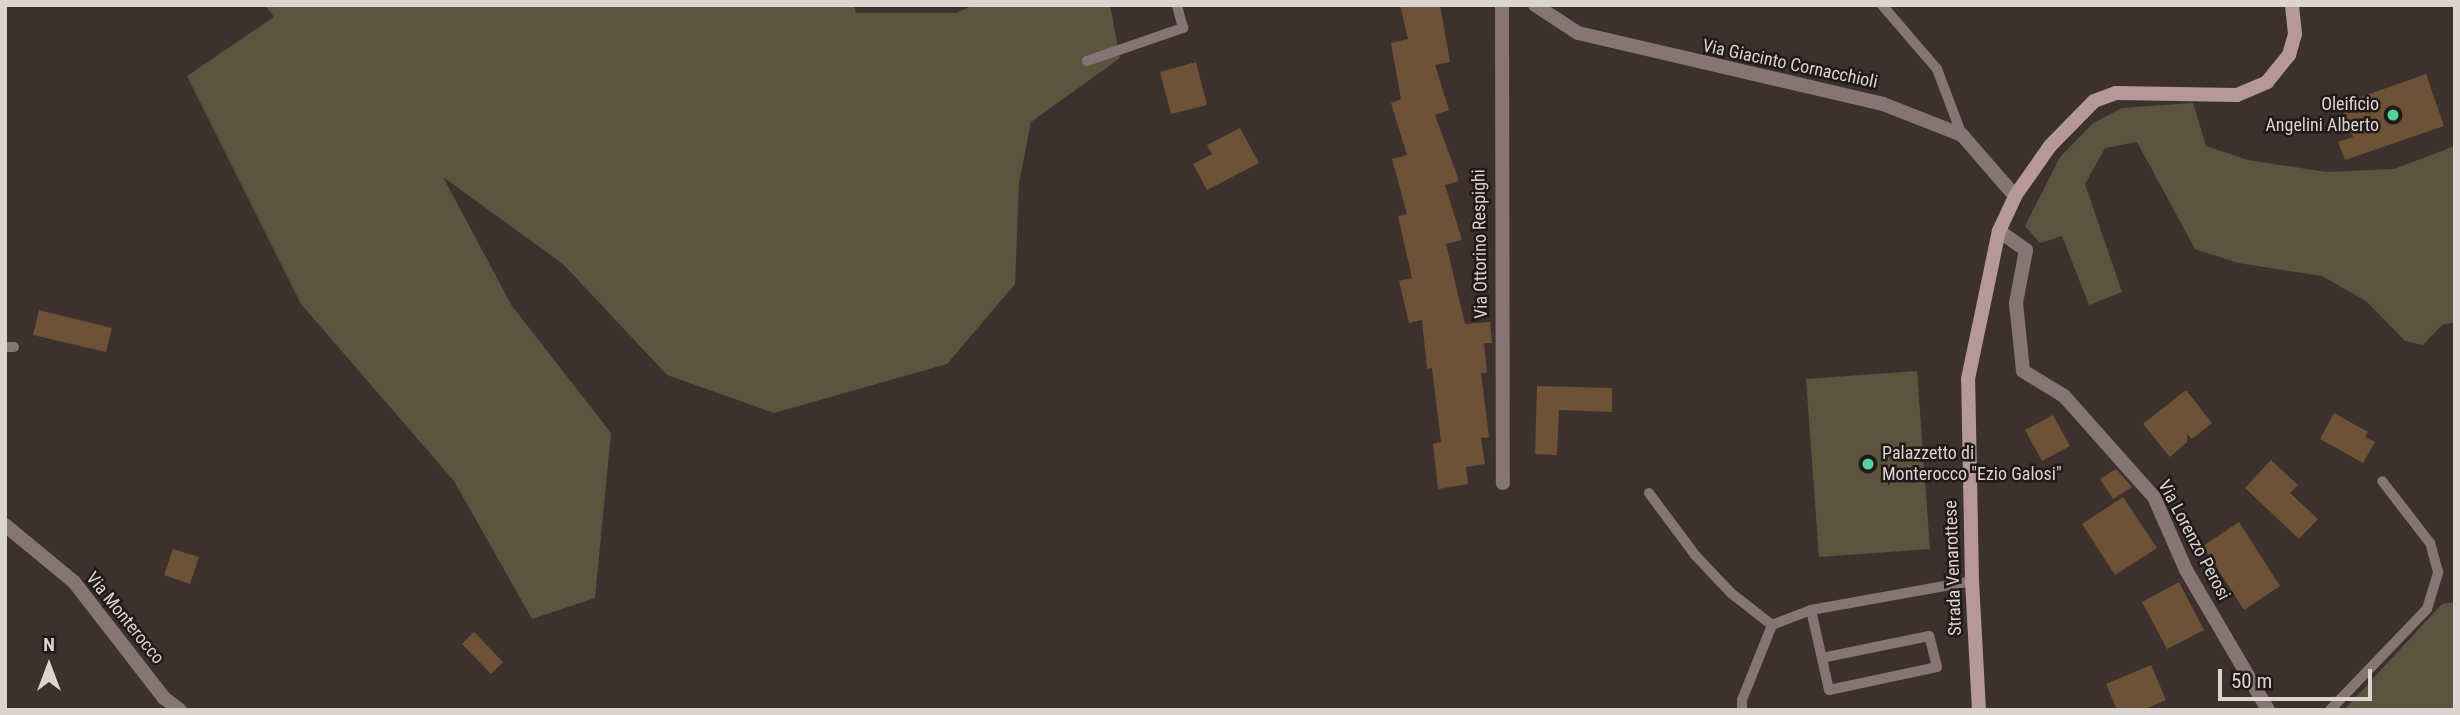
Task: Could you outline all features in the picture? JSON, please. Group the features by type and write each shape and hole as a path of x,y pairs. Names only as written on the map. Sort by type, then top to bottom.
{"main road":[{"name":"Strada Venarottese","path":"1979,710 1972,581 1968,379 1999,230 2015,196 2058,136 2094,101 2116,93 2236,95 2267,82 2289,55 2295,34 2292,5"}],"street":[{"name":"Via Ottorino Respighi","path":"1502,5 1503,483"},
{"name":"Via Giacinto Cornacchioli","path":"1535,5 1578,33 1882,104 1962,135 2015,196"},
{"name":"Via Lorenzo Perosi","path":"1999,230 2026,250 2016,303 2023,372 2064,396 2154,497 2186,570 2268,710"},
{"name":"Via Monterocco","path":"5,525 74,582 164,698 180,710"}],"lane":[{"path":"1087,61 1183,29 1177,5"},
{"path":"1882,5 1937,69 1962,135"},
{"path":"2330,710 2427,609 2438,572 2430,543 2382,481"},
{"path":"1649,493 1695,555 1731,593 1772,625"},
{"path":"1742,710 1772,625 1811,610 1972,581"},
{"path":"1811,610 1829,690 1937,667 1929,636 1822,657"}],"shaded area":[{"path":"265,5 854,5 856,13 955,13 974,5 1110,5 1120,58 1031,122 1019,183 1015,284 947,364 774,413 667,375 563,264 443,177 512,306 611,433 595,598 532,619 454,481 301,304 187,76 274,17"},
{"path":"2193,103 2206,146 2248,160 2326,172 2394,169 2455,146 2455,322 2442,325 2423,345 2405,341 2366,301 2322,276 2238,263 2195,249 2137,142 2105,148 2085,184 2122,292 2089,305 2062,236 2040,243 2025,226 2060,157 2093,123 2122,108"},
{"name":"Palazzetto di Monterocco \"Ezio Galosi\"","path":"1917,371 1930,549 1819,557 1806,379"},
{"path":"2455,602 2455,710 2344,710 2442,604"}],"building":[{"path":"1400,5 1440,5 1450,62 1435,65 1449,110 1435,115 1459,181 1445,185 1462,240 1446,244 1465,324 1490,322 1492,343 1484,343 1487,373 1481,373 1489,437 1481,438 1485,464 1466,467 1468,484 1438,489 1433,444 1441,442 1432,368 1427,369 1422,320 1409,323 1399,281 1412,278 1398,216 1407,214 1392,159 1407,155 1391,103 1401,99 1391,43 1408,39"},
{"path":"1196,62 1207,105 1171,114 1160,72"},
{"name":"Oleificio Angelini Alberto","path":"2426,74 2444,126 2345,160 2338,142 2353,137 2341,104"},
{"path":"1240,128 1259,163 1207,190 1193,164 1212,154 1207,145"},
{"path":"39,310 112,328 106,352 33,335"},
{"path":"1537,386 1612,388 1612,412 1559,410 1557,455 1535,454"},
{"path":"2186,390 2212,423 2192,439 2187,434 2187,442 2170,457 2143,424"},
{"path":"2334,413 2368,432 2365,437 2375,442 2363,463 2320,439"},
{"path":"2053,415 2070,446 2042,461 2025,430"},
{"path":"2271,460 2298,485 2290,493 2318,519 2299,539 2245,488"},
{"path":"2116,469 2132,487 2113,499 2100,479"},
{"path":"2123,497 2157,548 2115,575 2082,524"},
{"path":"2239,522 2280,586 2244,610 2203,546"},
{"path":"173,549 199,557 190,584 164,575"},
{"path":"2179,582 2204,630 2167,649 2142,602"},
{"path":"474,632 503,662 491,674 462,644"},
{"path":"2151,665 2166,700 2143,710 2117,710 2106,684"}],"place":[{"name":"Oleificio Angelini Alberto","path":"2393,115"},
{"name":"Palazzetto di Monterocco \"Ezio Galosi\"","path":"1868,464"}]}
